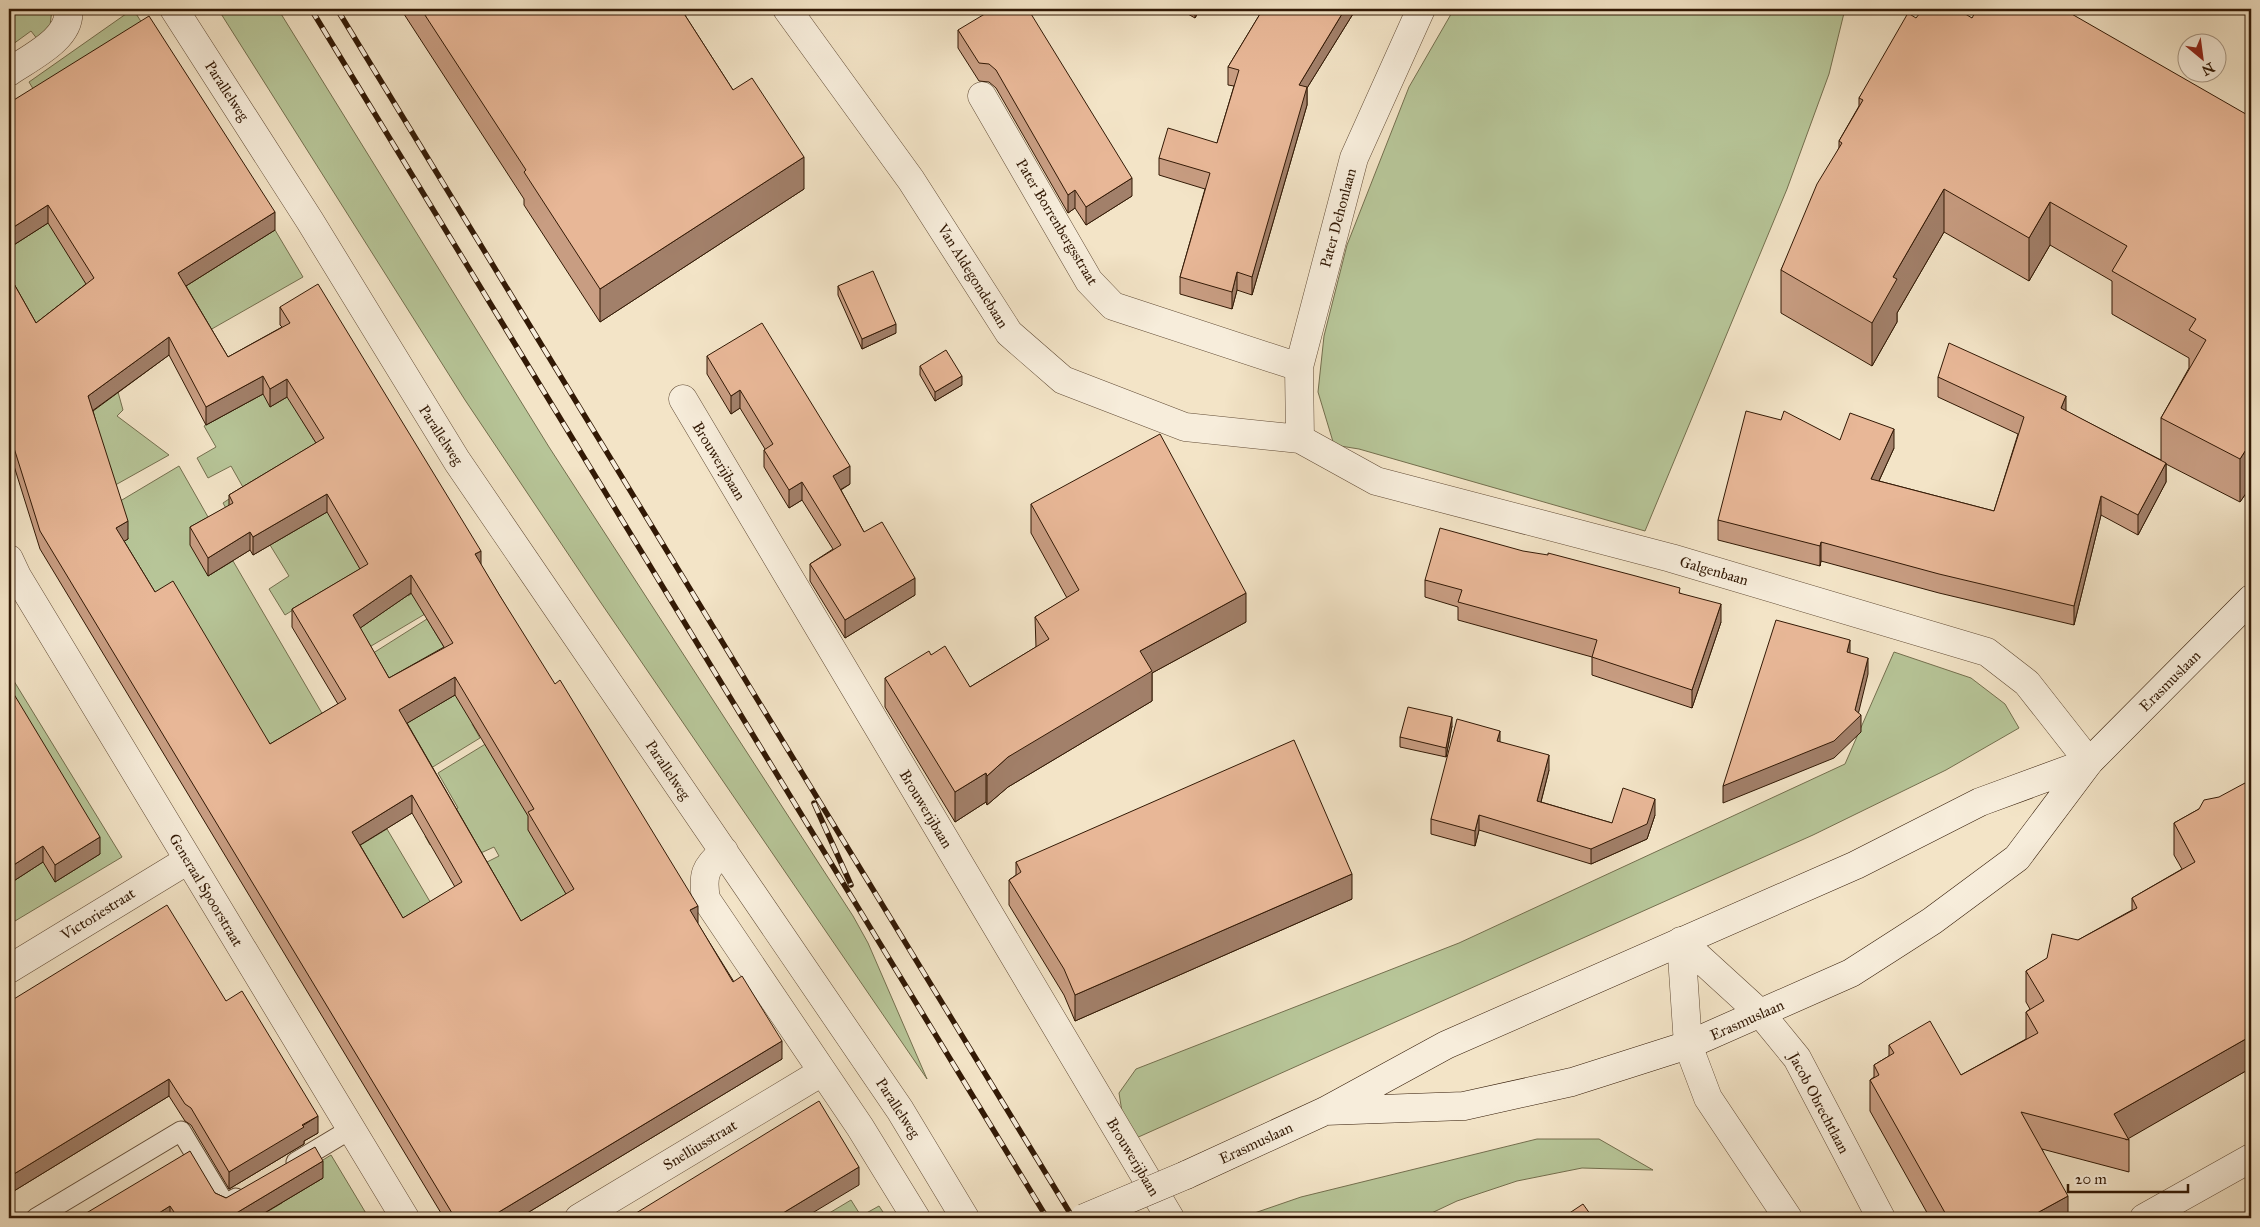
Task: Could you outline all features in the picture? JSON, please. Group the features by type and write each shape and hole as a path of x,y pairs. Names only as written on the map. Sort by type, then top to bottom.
{"street":[{"path":"9,72 59,35 67,26 68,9"},
{"name":"Parallelweg","path":"174,9 310,221 458,461 900,1110 965,1218"},
{"name":"Van Aldegondebaan","path":"787,9 912,180 1009,334 1063,380 1184,427 1300,439"},
{"name":"Pater Dehonlaan","path":"1300,439 1299,367 1354,158 1421,9"},
{"name":"Pater Borrenbergsstraat","path":"982,96 1089,281 1113,306 1299,367"},
{"name":"Brouwerijbaan","path":"683,400 1170,1218"},
{"name":"Galgenbaan","path":"1300,439 1376,481 1671,558 1987,652 2027,683 2089,762"},
{"name":"Generaal Spoorstraat","path":"9,560 188,860 406,1218"},
{"name":"Erasmuslaan","path":"1326,1110 1464,1106 1572,1082 1688,1045 1851,973 1932,921 2017,858 2089,762 2251,599"},
{"name":"Erasmuslaan","path":"1084,1218 1186,1175 1326,1110 1446,1045 1856,865 1980,802 2089,762"},
{"path":"724,851 707,868 703,881 706,899 822,1072 916,1218"},
{"name":"Victoriestraat","path":"9,969 188,860"},
{"path":"1681,941 1688,1045 1708,1098 1788,1218"},
{"name":"Jacob Obrechtlaan","path":"1681,941 1761,1014 1797,1058 1881,1218"},
{"name":"Snelliusstraat","path":"579,1218 822,1072"},
{"path":"2144,1218 2251,1158"}],"lane":[{"path":"284,1169 351,1129"},
{"path":"36,1218 181,1131 225,1204 250,1189"}],"green space":[{"path":"9,9 52,9 50,26 38,40 31,31 9,47"},
{"path":"133,9 149,34 62,137 29,82"},
{"path":"218,9 278,9 549,447 853,916 868,943 927,1079 599,600 465,400"},
{"path":"1454,9 1845,9 1829,74 1787,189 1645,531 1359,449 1334,445 1318,392 1324,336 1347,245 1409,87"},
{"path":"9,212 275,230 303,277 203,334 43,336 9,305"},
{"path":"315,381 303,422 318,446 314,479 345,543 408,596 427,584 425,614 356,655 306,602 285,615 269,589 289,576 270,545 236,526 223,503 244,489 231,466 208,478 197,458 216,447 204,426 263,394"},
{"path":"112,384 118,392 123,410 117,416 169,455 76,507 60,398"},
{"path":"179,466 216,531 208,576 233,561 330,727 351,851 387,829 432,905 343,958 80,525"},
{"path":"427,619 445,649 434,707 485,677 502,705 472,724 480,738 410,781 367,657"},
{"path":"1894,652 1971,678 2005,704 2019,728 1946,770 1813,835 1134,1139 1123,1118 1119,1093 1136,1069 1459,943 1845,764"},
{"path":"9,673 122,857 15,921 9,911 9,885 12,883 9,877"},
{"path":"515,726 531,790 567,895 521,939 477,867 499,856 494,847 472,857 458,830 430,845 425,836 452,821 448,814 458,808 438,773"},
{"path":"1537,1139 1599,1139 1653,1170 1582,1168 1517,1181 1457,1201 1421,1218 1240,1218 1301,1197"},
{"path":"331,1155 367,1215 362,1218 257,1218 282,1203 274,1190"},
{"path":"851,1200 861,1216 879,1206 887,1218 821,1218"}],"building":[{"path":"421,9 681,9 733,90 752,78 804,157 600,289 524,172 526,170"},
{"path":"993,9 1028,9 1132,178 1086,207 1075,190 1068,195 996,70 989,64 979,63 958,30"},
{"path":"1263,9 1345,9 1299,85 1307,87 1252,277 1237,272 1232,292 1180,277 1210,173 1159,158 1168,128 1217,143 1239,70 1228,67"},
{"path":"1923,9 1957,9 1972,18 1977,9 2063,9 2178,75 2178,82 2190,82 2251,117 2251,447 2249,445 2240,459 2161,418 2206,340 2189,330 2196,319 2112,271 2127,246 2050,202 2029,238 1944,189 1893,277 1897,279 1872,323 1781,270 1817,184 1842,143 1839,141 1863,100 1859,98 1908,13 1916,18"},
{"path":"149,16 275,212 178,273 228,357 290,323 280,307 318,284 481,551 475,554 500,596 555,684 560,680 698,906 690,910 733,982 742,976 782,1041 489,1218 455,1218 40,531 9,432 9,275 36,323 94,278 48,205 9,230 9,103","holes":["169,337 206,407 263,376 270,389 287,379 324,438 229,495 233,503 190,527 208,558 250,532 253,537 327,494 368,564 292,609 346,699 270,744 173,581 155,592 116,528 128,521 88,396","411,575 453,643 389,678 353,615","455,677 534,809 528,812 574,889 521,921 399,710","412,795 462,882 403,918 352,832"]},
{"path":"873,271 896,324 862,339 838,286"},
{"path":"762,323 850,466 833,476 864,532 882,522 915,578 845,620 810,564 841,545 802,482 789,490 764,450 773,444 740,390 731,396 707,356"},
{"path":"1949,343 2066,396 2061,408 2166,463 2138,515 2101,496 2074,606 1939,574 1821,542 1820,546 1718,520 1746,411 1781,420 1784,411 1840,440 1850,413 1894,429 1871,479 1994,511 2024,417 1938,377"},
{"path":"946,350 962,376 935,392 920,366"},
{"path":"1160,434 1246,593 1140,651 1152,671 1008,757 987,776 986,773 955,792 885,678 929,651 931,655 945,646 970,687 1049,639 1035,617 1079,590 1031,504"},
{"path":"1440,528 1523,551 1548,555 1548,553 1632,575 1680,588 1679,593 1721,604 1692,690 1592,657 1597,640 1458,602 1462,590 1425,580"},
{"path":"1776,620 1850,640 1847,652 1868,658 1855,710 1861,715 1834,741 1723,786"},
{"path":"9,686 100,837 55,865 43,846 9,868"},
{"path":"1408,707 1452,717 1446,748 1400,737"},
{"path":"1457,719 1500,731 1497,741 1549,755 1537,801 1612,823 1623,788 1655,799 1647,824 1591,849 1479,815 1475,831 1431,819"},
{"path":"1294,740 1352,874 1075,995 1064,969 1009,880 1021,872 1016,862"},
{"path":"2245,783 2251,793 2251,1036 2114,1114 2129,1140 2021,1112 2068,1196 2028,1218 1948,1218 1870,1080 1879,1075 1874,1065 1894,1053 1889,1045 1930,1021 1961,1075 2038,1033 2026,1012 2044,1001 2026,971 2047,958 2052,934 2078,940 2137,908 2132,898 2195,862 2174,823 2199,809 2204,800 2219,797"},
{"path":"167,905 226,1001 242,991 318,1116 302,1125 304,1127 229,1172 191,1108 185,1104 169,1079 9,1177 9,1002"},
{"path":"819,1101 859,1167 778,1216 780,1218 628,1218"},
{"path":"315,1147 323,1161 228,1218 178,1218 170,1206 151,1218 78,1218 190,1151 215,1193 226,1198"},
{"path":"1583,1204 1593,1218 1562,1218"}],"railway":[{"path":"311,9 1047,1218"},
{"path":"337,9 1073,1218"},
{"path":"814,803 851,885"}]}
